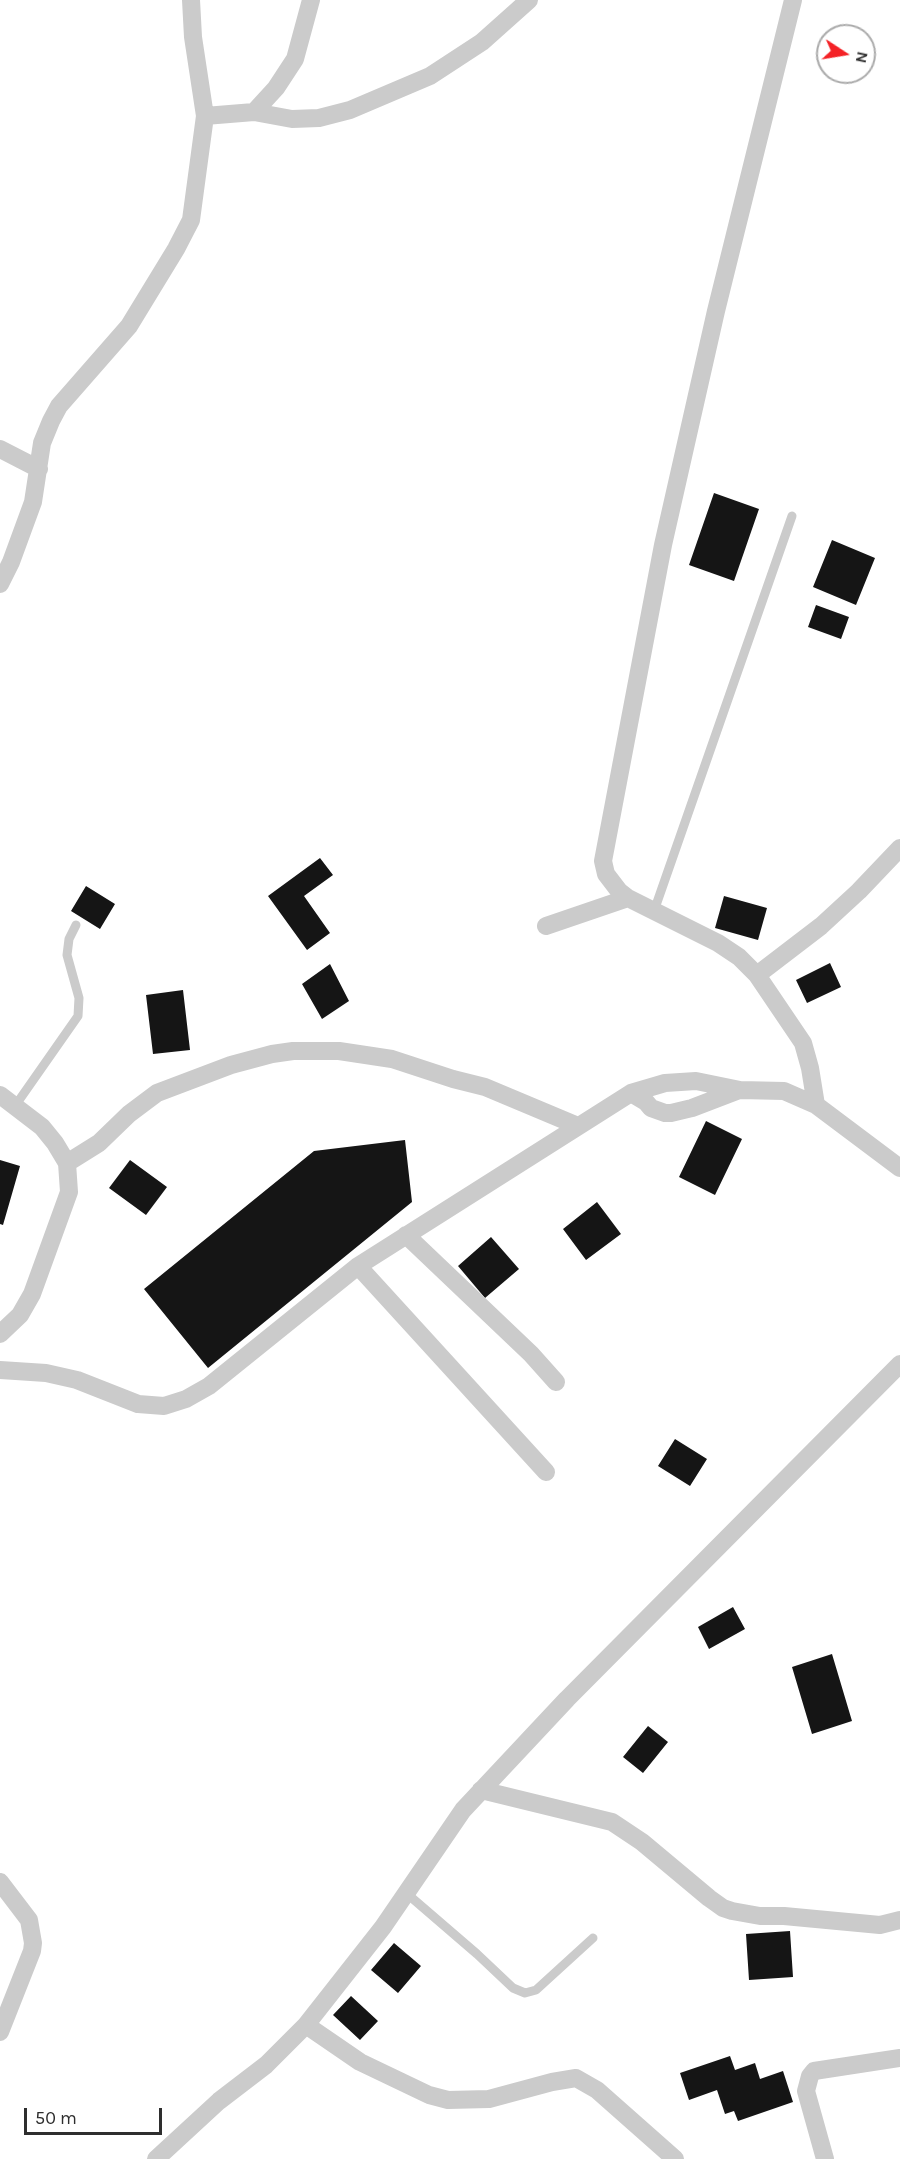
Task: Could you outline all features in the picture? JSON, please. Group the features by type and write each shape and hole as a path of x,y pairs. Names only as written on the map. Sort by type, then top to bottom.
{"street":[{"path":"0,584 11,562 33,502 42,443 51,421 59,406 129,326 186,231 193,211 205,116 192,38 191,0"},
{"path":"254,112 276,88 295,59 310,0"},
{"path":"205,116 254,112 292,119 319,118 350,110 430,76 482,42 530,0"},
{"path":"793,0 716,311 663,544 617,790 604,845 603,861 606,874 619,891 628,898 718,943 739,957 757,975 803,1043 810,1068 816,1106"},
{"path":"0,449 39,469"},
{"path":"757,975 821,926 900,848"},
{"path":"546,926 628,898"},
{"path":"67,1164 99,1143 129,1114 158,1093 231,1065 293,1051 339,1051 392,1059 485,1087 578,1126"},
{"path":"0,1370 63,1376 138,1404 164,1406 186,1400 209,1386 358,1266 631,1093 655,1088 665,1083 686,1081 740,1090 783,1091 816,1106 900,1168"},
{"path":"631,1093 651,1108 671,1113 692,1108 740,1090"},
{"path":"0,1095 50,1136 67,1164 69,1191 32,1294 23,1309 0,1334"},
{"path":"406,1235 531,1354 556,1382"},
{"path":"358,1266 546,1472"},
{"path":"156,2159 219,2101 266,2065 306,2025 383,1927 450,1827 481,1790 567,1699 900,1364"},
{"path":"481,1790 612,1822 642,1842 709,1898 723,1908 732,1911 760,1916 880,1925 900,1920"},
{"path":"0,1882 29,1920 33,1943 0,2032"},
{"path":"306,2025 360,2062 429,2095 448,2100 489,2099 576,2078 597,2090 675,2159"},
{"path":"825,2159 806,2091 810,2076 814,2071 900,2058"}],"lane":[{"path":"654,911 792,516"},
{"path":"15,1106 78,1016 79,998 67,955 69,939 76,925"},
{"path":"405,1892 513,1988 525,1993 536,1990 593,1938"}],"building":[{"path":"714,493 759,509 734,581 689,565"},
{"path":"832,540 875,558 856,605 813,587"},
{"path":"816,605 849,617 841,639 808,627"},
{"path":"320,858 333,875 304,896 330,933 307,950 268,896"},
{"path":"86,886 115,904 100,929 71,911"},
{"path":"724,896 767,908 758,940 715,928"},
{"path":"830,963 841,987 807,1003 796,980"},
{"path":"330,964 349,1001 322,1019 302,984"},
{"path":"183,990 190,1050 153,1054 146,995"},
{"path":"706,1121 742,1139 715,1195 679,1177"},
{"path":"405,1140 412,1202 208,1368 144,1289 314,1151"},
{"path":"0,1160 20,1166 3,1225 0,1224"},
{"path":"130,1160 167,1187 146,1215 109,1188"},
{"path":"597,1202 621,1234 586,1260 563,1229"},
{"path":"491,1237 519,1269 485,1298 458,1266"},
{"path":"675,1439 707,1459 690,1486 658,1466"},
{"path":"733,1607 745,1629 709,1649 698,1627"},
{"path":"832,1654 852,1721 812,1734 792,1667"},
{"path":"648,1726 668,1742 643,1773 623,1757"},
{"path":"790,1931 793,1977 749,1980 746,1934"},
{"path":"394,1943 421,1966 398,1993 371,1970"},
{"path":"351,1996 378,2021 360,2040 333,2015"},
{"path":"730,2056 735,2070 755,2063 760,2079 783,2071 793,2102 738,2121 734,2111 725,2114 717,2090 689,2100 680,2073"}]}
